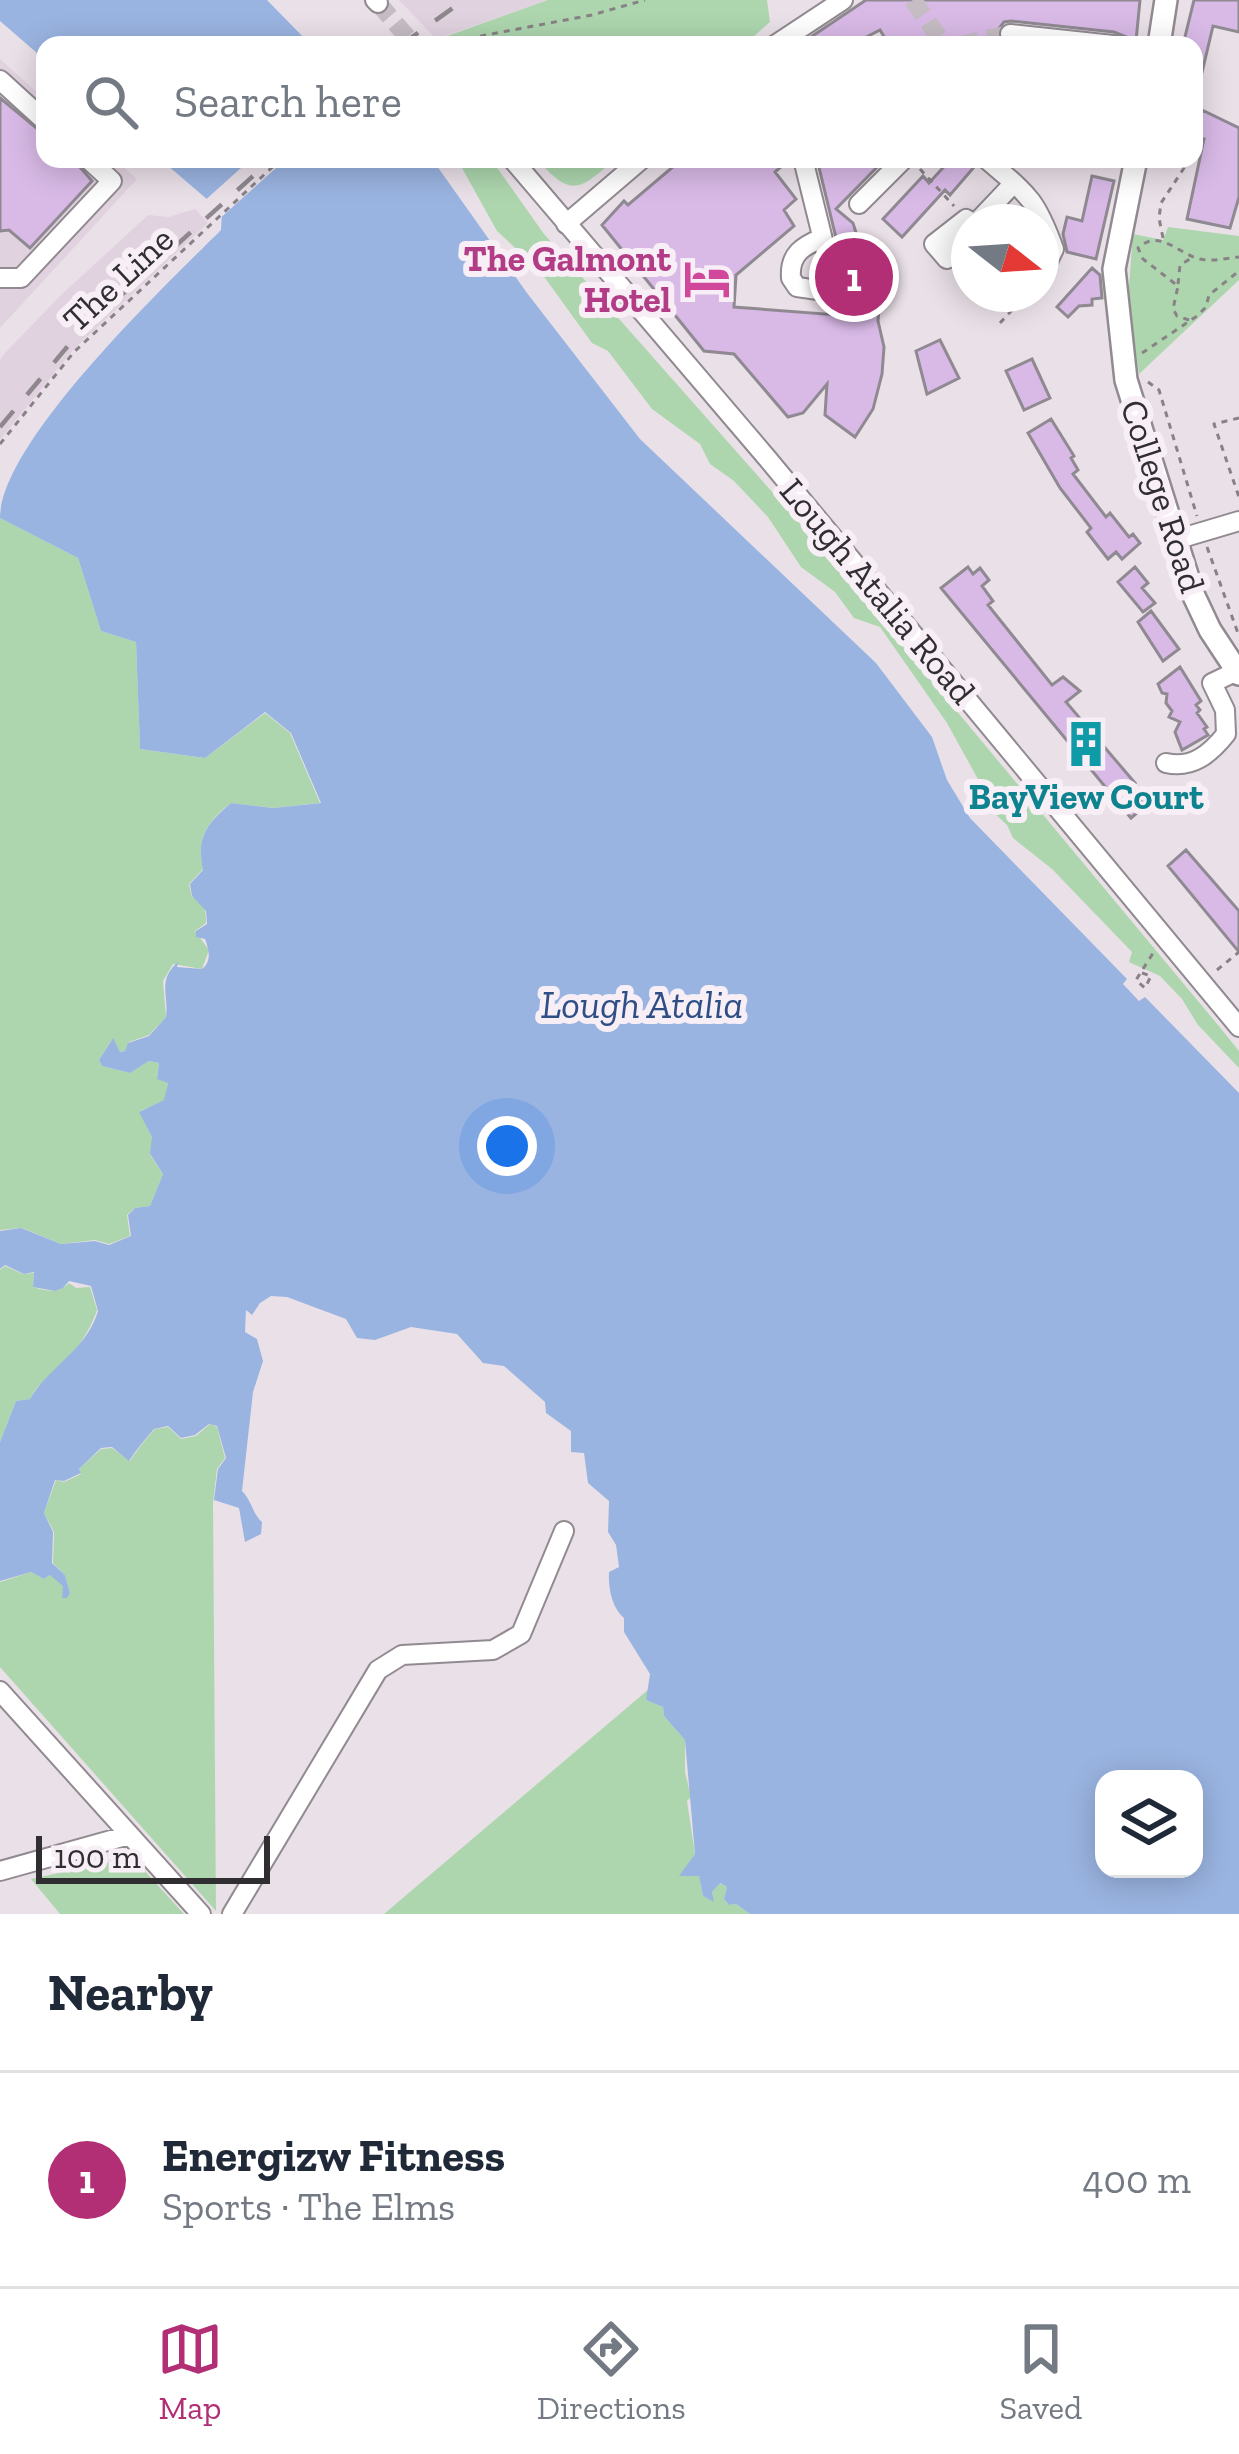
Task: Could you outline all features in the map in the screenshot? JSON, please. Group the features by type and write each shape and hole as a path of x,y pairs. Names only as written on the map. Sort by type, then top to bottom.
{"main road":[{"path":"1160,36 1166,0"},
{"name":"College Road","path":"1127,168 1114,269 1126,380 1201,613 1238,672"}],"street":[{"path":"789,36 843,0"},
{"path":"1010,34 1029,36"},
{"path":"0,80 36,113"},
{"path":"0,278 21,278 112,181 98,168"},
{"name":"Lough Atalia Road","path":"519,168 1239,1027"},
{"path":"566,224 631,168"},
{"path":"805,168 822,238"},
{"path":"859,204 897,168"},
{"path":"996,168 1035,204"},
{"path":"992,204 1014,183"},
{"path":"1175,540 1239,521"},
{"path":"1166,763 1182,767 1196,761 1226,734 1225,710 1212,683 1238,672"},
{"path":"232,1914 379,1670 402,1655 493,1650 521,1634 564,1531"},
{"path":"0,1691 201,1914"},
{"path":"0,1871 129,1835"}],"path":[{"path":"475,36 592,15 645,0"},
{"name":"The Line","path":"0,444 74,352 271,168"},
{"path":"916,168 951,204"},
{"path":"1163,240 1161,203 1184,168"},
{"path":"1178,286 1143,259 1138,248 1163,240 1193,258"},
{"path":"1189,320 1173,309 1180,266 1193,258 1239,257"},
{"path":"1141,355 1206,307 1209,295 1239,271"},
{"path":"1000,323 1010,312"},
{"path":"1239,418 1214,424 1239,497"},
{"path":"1199,544 1205,541 1239,635"},
{"path":"1142,973 1156,949"},
{"path":"1201,982 1239,952"}],"shaded area":[{"path":"399,0 548,0 445,36 433,36"},
{"path":"0,59 36,91 36,168 124,168 137,179 0,328"},
{"path":"195,209 208,223 73,350 0,440 0,360 5,353 148,215 169,217"}],"green space":[{"path":"548,0 767,0 770,22 754,36 447,36"},
{"path":"462,168 497,168 544,234 811,536 1218,1025 1239,1051 1239,1068 1160,976 1129,962 1132,952 1052,869 1013,838 992,811 947,723 880,627 854,618 835,592 801,567 768,517 734,481 710,464 700,444 652,409 608,351 592,343 540,271 497,231"},
{"path":"546,168 604,168 575,186 558,180"},
{"path":"1168,227 1239,236 1239,280 1139,374 1128,298 1133,234 1163,240"},
{"path":"0,518 78,558 101,631 136,642 140,749 205,758 265,713 290,733 320,803 273,808 231,803 205,831 203,869 189,884 192,897 202,903 206,914 206,923 195,931 209,950 202,969 173,964 163,981 166,1017 149,1035 129,1042 125,1051 120,1052 112,1039 99,1060 102,1066 130,1073 149,1061 159,1063 157,1078 168,1082 165,1100 140,1111 154,1142 150,1155 163,1174 150,1206 135,1208 127,1215 130,1236 109,1244 95,1240 61,1244 22,1228 0,1230"},
{"path":"5,1266 34,1273 33,1287 43,1290 69,1283 76,1288 90,1287 97,1310 69,1357 30,1399 16,1401 0,1442 0,1270"},
{"path":"210,1424 217,1427 225,1458 217,1469 213,1503 216,1911 0,1667 0,1582 31,1572 61,1580 63,1598 70,1593 65,1575 53,1563 54,1532 44,1513 56,1480 64,1482 81,1474 79,1469 101,1449 112,1448 130,1461 155,1429 168,1427 181,1439 196,1436"},
{"path":"649,1689 646,1700 663,1707 664,1716 685,1740 695,1854 680,1876 699,1875 703,1896 713,1901 712,1892 719,1883 727,1887 724,1899 729,1905 736,1904 750,1914 384,1914"},
{"path":"132,1857 184,1914 60,1914 31,1879"}],"water":[{"path":"0,0 267,0 302,36 36,36 36,52 0,21"},
{"name":"Lough Atalia","path":"171,168 438,168 640,439 876,663 932,737 947,780 970,818 1127,979 1123,984 1139,1001 1145,997 1239,1093 1239,1914 750,1914 736,1904 729,1905 724,1899 727,1887 720,1883 712,1892 714,1902 703,1896 699,1876 679,1876 695,1854 685,1740 664,1716 663,1707 646,1700 650,1674 624,1632 624,1618 609,1585 609,1572 619,1567 616,1545 608,1532 609,1501 588,1483 584,1453 571,1452 571,1431 546,1413 545,1402 504,1366 483,1363 457,1334 411,1327 375,1340 357,1338 346,1319 287,1297 271,1296 252,1315 246,1310 245,1332 257,1339 263,1361 253,1392 242,1491 262,1522 261,1534 245,1542 239,1508 214,1500 218,1469 226,1458 217,1426 209,1424 181,1438 168,1426 154,1429 129,1461 112,1447 101,1448 79,1469 81,1473 55,1480 44,1513 53,1532 52,1563 65,1575 67,1598 62,1598 63,1586 50,1575 44,1579 31,1572 0,1581 0,1442 16,1401 30,1399 85,1337 98,1311 91,1286 69,1281 55,1291 33,1287 34,1272 24,1274 5,1265 0,1269 0,1231 21,1228 61,1244 95,1241 109,1245 131,1236 128,1215 135,1208 150,1206 163,1174 150,1154 152,1137 139,1112 164,1100 168,1083 157,1079 159,1063 149,1061 130,1073 102,1066 99,1060 113,1038 120,1052 125,1051 128,1043 149,1036 166,1017 166,982 178,962 177,967 202,969 207,962 205,939 196,937 196,931 207,924 206,911 192,896 190,884 203,870 202,839 216,818 231,803 273,808 321,803 291,733 265,712 205,758 140,749 136,642 101,631 78,558 0,518 7,486 27,449 55,408 127,325 221,230 222,212"}],"pier":[{"path":"241,168 276,168 217,221 202,203"}],"building":[{"path":"866,0 1140,0 1136,36 1011,21 1004,22 999,36 884,36 880,30 868,36 812,36"},
{"path":"1194,0 1239,0 1239,32 1213,26 1203,68 1203,36 1185,36"},
{"path":"0,98 36,128 36,168 81,168 92,181 30,248 9,230 0,231"},
{"path":"1203,110 1239,128 1239,197 1230,228 1187,219 1198,168 1203,168"},
{"path":"672,168 780,168 775,172 796,199 784,210 794,226 736,275 734,307 837,315 844,244 838,246 819,168 876,168 836,209 853,223 858,239 866,236 871,253 884,254 878,321 884,347 882,374 873,409 855,437 825,415 827,384 803,413 788,417 734,354 704,351 602,225 624,201 628,205"},
{"path":"943,168 973,168 950,195 945,190 902,237 883,219 923,176 929,183"},
{"path":"1092,176 1114,181 1096,259 1067,252 1063,234 1067,217 1082,221"},
{"path":"1092,268 1100,275 1102,298 1079,306 1068,317 1059,305"},
{"path":"940,340 959,378 927,394 916,351"},
{"path":"1032,359 1050,398 1024,410 1006,371"},
{"path":"1051,419 1074,456 1078,470 1073,474 1106,517 1110,513 1140,543 1122,559 1116,552 1108,559 1087,532 1091,528 1060,488 1028,433"},
{"path":"968,567 973,574 980,568 989,580 982,586 993,601 988,605 1052,685 1063,677 1080,691 1066,702 1135,783 1129,787 1145,806 1131,818 941,588"},
{"path":"1135,567 1148,583 1142,588 1155,603 1143,612 1118,582"},
{"path":"1151,611 1179,649 1163,661 1138,622"},
{"path":"1180,667 1201,701 1197,713 1208,735 1182,750 1175,732 1180,722 1169,717 1167,694 1158,684"},
{"path":"1186,850 1239,911 1239,952 1168,866"}],"tunnel":[{"path":"913,0 938,36"},
{"path":"378,3 406,36"},
{"path":"1001,36 1010,34"}],"railway":[{"path":"414,36 464,0"},
{"path":"0,427 78,334 262,168"}],"place":[{"name":"Energizw Fitness","path":"854,277"},
{"name":"The Galmont Hotel","path":"707,279"},
{"name":"BayView Court","path":"1086,744"}]}
